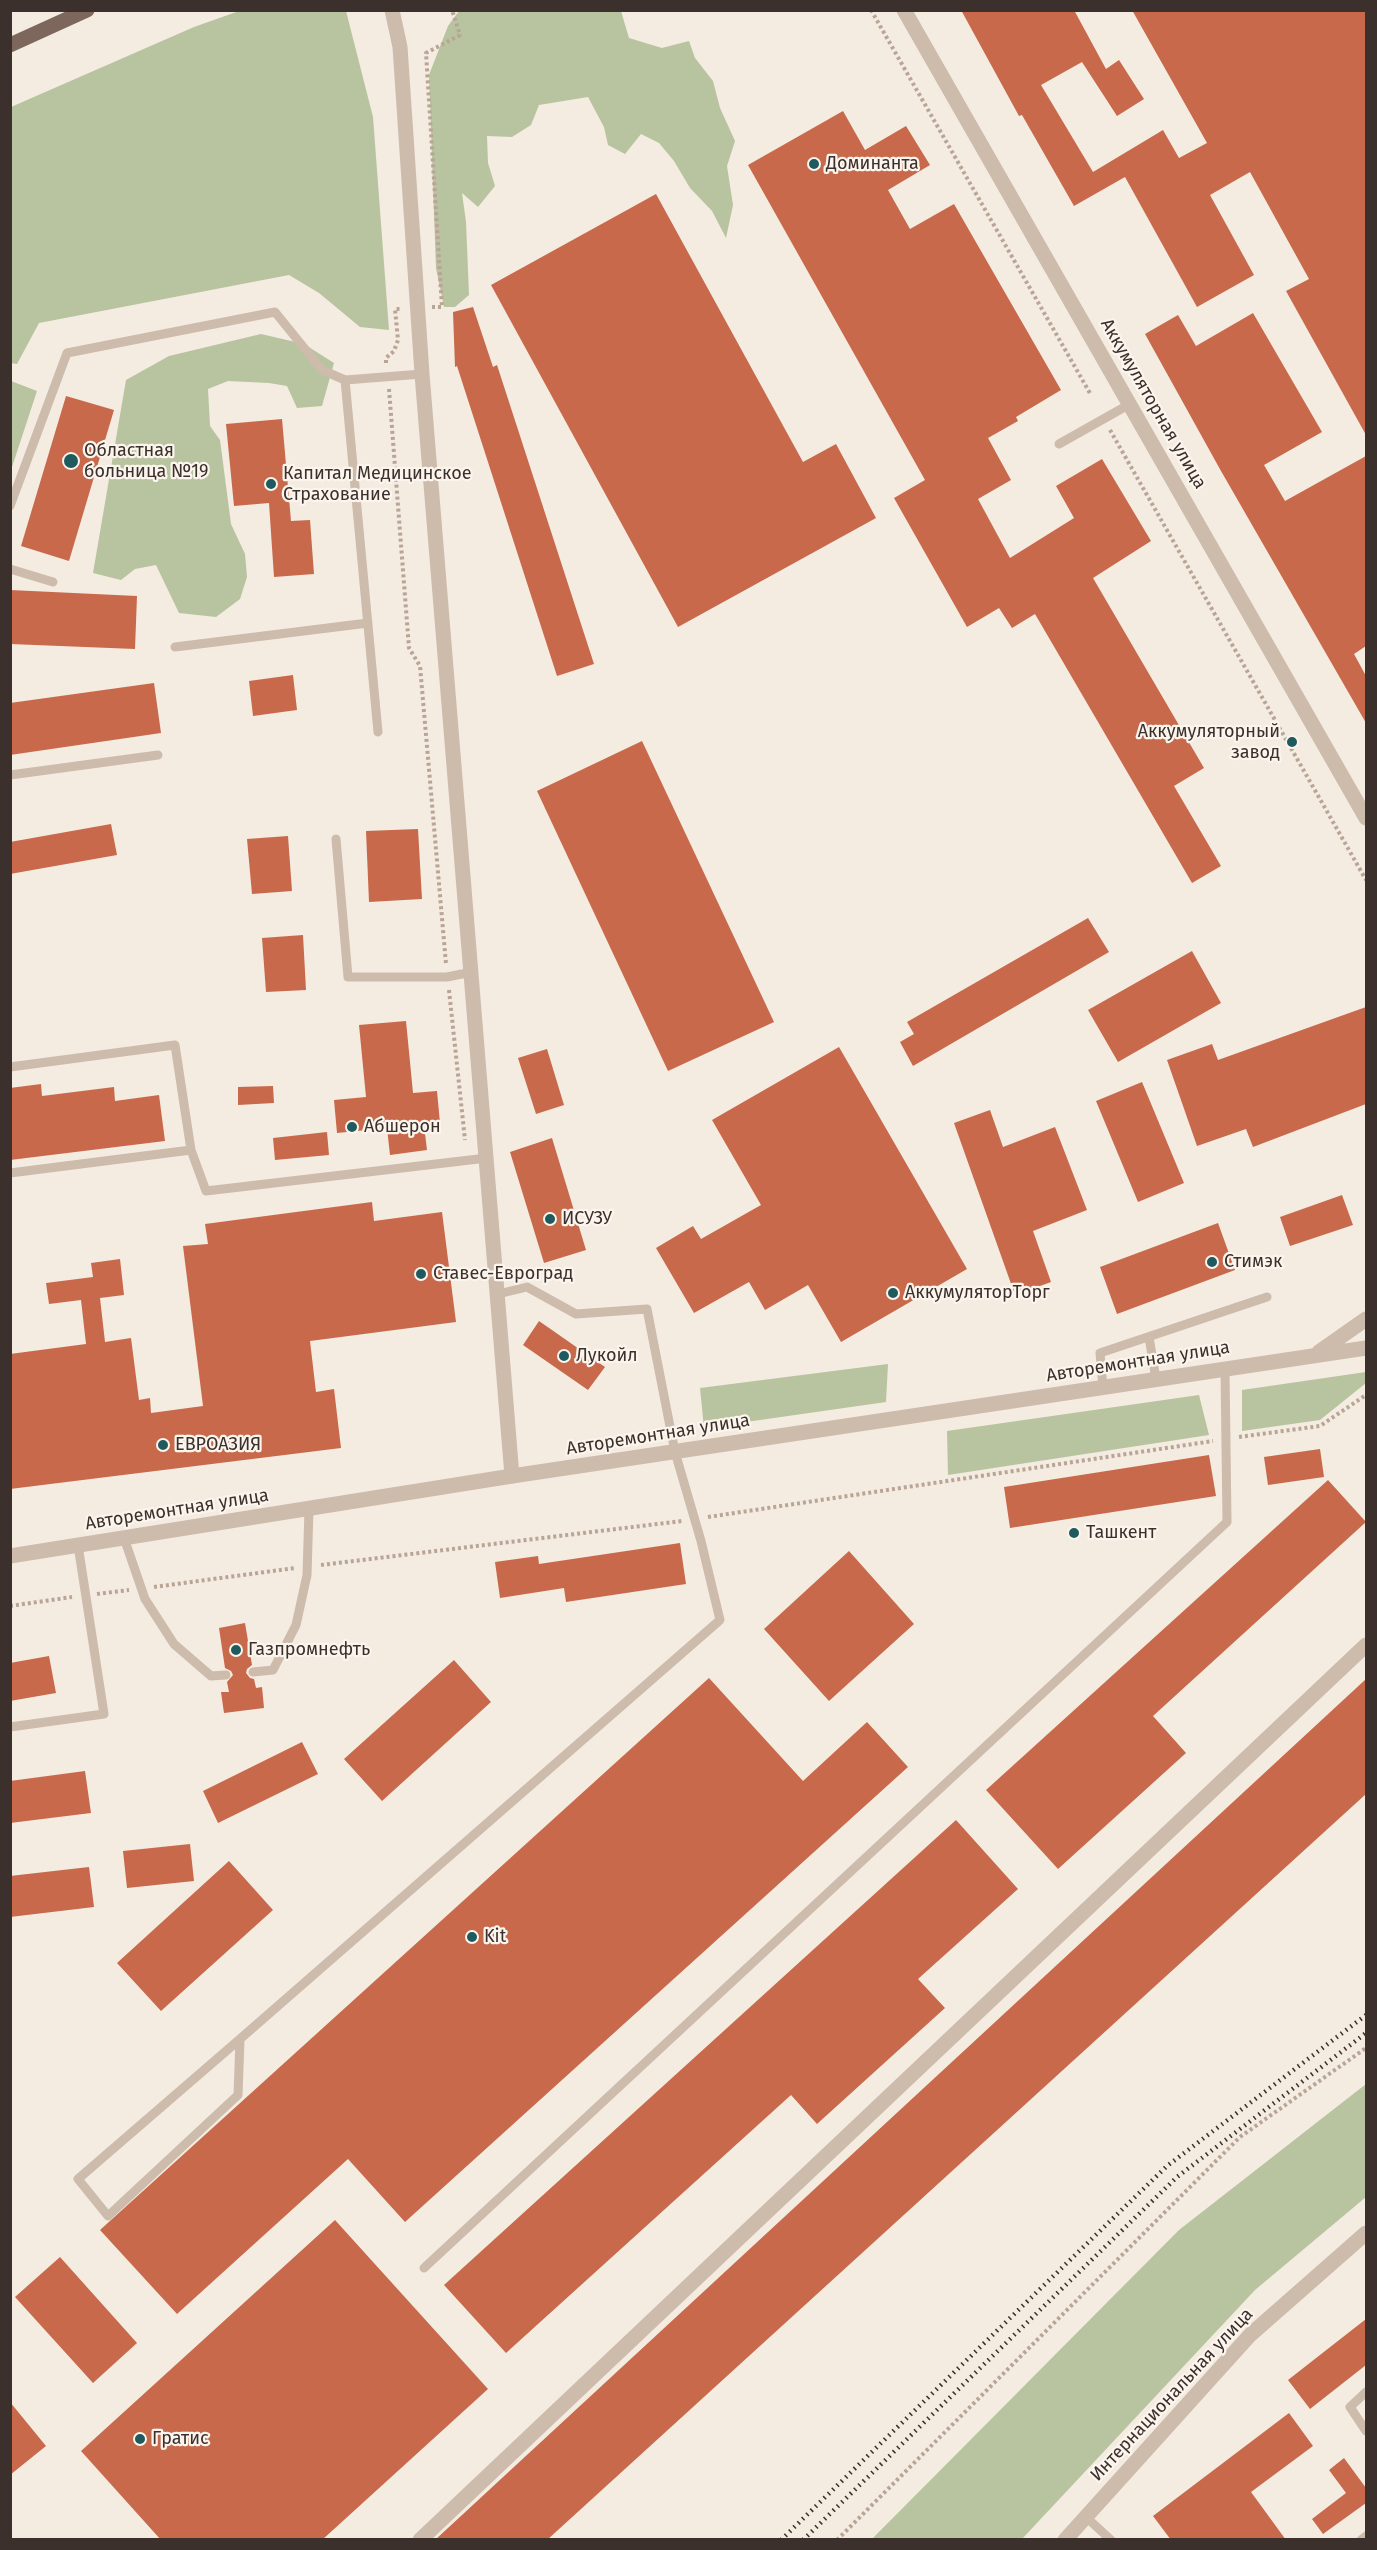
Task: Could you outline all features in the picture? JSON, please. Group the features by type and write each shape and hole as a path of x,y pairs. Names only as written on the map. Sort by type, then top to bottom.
{"main road":[{"path":"10,45 87,10"}],"street":[{"path":"392,10 400,47 422,374 512,1476"},
{"name":"Аккумуляторная улица","path":"904,10 1366,818"},
{"path":"1311,1356 1366,1319"},
{"path":"1311,1356 1366,1348"},
{"name":"Авторемонтная улица","path":"10,1556 512,1476 1311,1356"},
{"path":"420,2540 1366,1645"},
{"name":"Интернациональная улица","path":"1065,2540 1250,2335 1366,2233"}],"lane":[{"path":"10,506 67,352 275,312 321,370 345,380 422,374"},
{"path":"345,380 378,732"},
{"path":"1059,444 1130,404"},
{"path":"10,569 53,582"},
{"path":"175,647 368,623"},
{"path":"10,775 158,755"},
{"path":"336,839 348,977 447,977 472,972"},
{"path":"10,1067 175,1045 191,1150 206,1191 487,1158"},
{"path":"10,1173 191,1150"},
{"path":"240,2038 238,2095 108,2216 78,2179 720,1620 702,1541 675,1452 647,1309 576,1314 527,1287 498,1294"},
{"path":"1103,1388 1100,1353 1267,1297"},
{"path":"1149,1337 1156,1380"},
{"path":"424,2268 1227,1522 1225,1369"},
{"path":"254,1672 273,1670 296,1625 307,1575 309,1509"},
{"path":"124,1538 145,1599 174,1644 211,1676 226,1675"},
{"path":"10,1727 104,1714 78,1545"},
{"path":"1366,2392 1350,2407 1366,2431"},
{"path":"1086,2517 1111,2540"},
{"path":"1361,2540 1366,2536"}],"path":[{"path":"871,10 1091,395"},
{"path":"1108,427 1366,880"},
{"path":"837,2540 1240,2137 1366,2049"}],"green space":[{"path":"242,10 346,11 373,117 389,330 360,327 319,293 289,275 39,323 17,364 11,363 11,107 194,27"},
{"path":"459,11 621,11 629,38 662,48 689,41 695,58 713,81 720,108 735,141 727,166 733,205 726,238 712,211 690,188 674,161 659,143 641,134 625,154 608,145 604,127 588,97 539,105 531,125 512,137 487,136 488,163 495,186 478,207 462,193 466,222 469,295 455,307 444,307 436,268 429,75 448,26"},
{"path":"261,334 304,344 334,363 322,406 297,408 287,386 269,383 228,381 208,389 210,426 220,440 231,524 245,554 247,577 240,599 216,617 179,613 156,565 135,569 121,580 93,573 126,380 169,356"},
{"path":"11,381 37,391 11,470"},
{"path":"888,1364 886,1402 704,1428 700,1388"},
{"path":"1366,1372 1366,1383 1320,1420 1242,1431 1242,1390"},
{"path":"1199,1395 1209,1435 948,1475 947,1431"},
{"path":"1366,2084 1366,2197 1255,2290 1022,2539 872,2539 1179,2230"}],"building":[{"path":"961,10 1074,10 1106,69 1119,60 1144,99 1117,116 1082,62 1041,85 1093,172 1163,130 1179,158 1207,143 1132,10 1366,10 1366,435 1286,291 1309,279 1250,172 1210,195 1254,275 1197,307 1125,177 1074,206 1022,115 1019,116"},
{"path":"843,111 865,150 906,126 930,165 888,190 910,229 954,204 1061,390 1016,417 1018,421 988,438 1011,480 978,499 1010,558 1074,518 1056,486 1102,459 1151,541 1093,578 1204,768 1174,786 1221,866 1192,883 1035,614 1012,628 999,608 967,627 894,498 925,480 748,165"},
{"path":"656,194 803,462 836,444 876,518 678,627 491,285"},
{"path":"473,307 493,367 497,365 594,664 557,676 457,366 455,367 453,312"},
{"path":"1253,313 1322,432 1264,465 1285,501 1366,456 1366,646 1354,654 1366,676 1366,723 1145,334 1178,315 1196,346"},
{"path":"66,396 114,410 69,561 21,546"},
{"path":"282,419 291,521 310,520 314,574 274,577 269,503 234,506 226,424"},
{"path":"10,590 137,596 135,649 10,644"},
{"path":"293,675 297,710 253,716 249,681"},
{"path":"154,683 161,733 10,755 10,703"},
{"path":"642,741 774,1022 668,1071 537,791"},
{"path":"111,824 117,855 10,874 10,842"},
{"path":"418,829 422,899 369,902 366,831"},
{"path":"288,836 292,891 252,894 247,839"},
{"path":"1088,918 1109,952 913,1066 900,1042 914,1034 907,1022"},
{"path":"303,935 306,990 266,992 262,938"},
{"path":"1192,951 1221,1003 1118,1062 1088,1010"},
{"path":"1366,1007 1366,1104 1253,1147 1246,1129 1197,1146 1167,1060 1212,1044 1218,1060"},
{"path":"406,1021 413,1093 437,1091 440,1123 424,1125 427,1150 390,1155 387,1128 337,1133 334,1100 366,1097 359,1025"},
{"path":"839,1047 967,1269 841,1342 808,1285 765,1310 749,1282 694,1313 656,1248 693,1226 701,1239 761,1205 712,1120"},
{"path":"547,1049 564,1105 536,1114 518,1058"},
{"path":"1142,1082 1184,1183 1138,1202 1096,1101"},
{"path":"41,1084 42,1096 114,1087 115,1101 159,1095 165,1141 10,1160 10,1088"},
{"path":"273,1086 274,1103 238,1105 238,1087"},
{"path":"990,1110 1003,1147 1055,1127 1087,1210 1033,1231 1051,1282 1015,1295 954,1123"},
{"path":"327,1132 329,1155 275,1160 273,1138"},
{"path":"552,1138 586,1250 544,1263 510,1152"},
{"path":"1342,1195 1353,1225 1290,1246 1280,1217"},
{"path":"372,1202 374,1221 442,1212 456,1322 310,1341 316,1392 334,1389 341,1448 10,1489 10,1354 86,1344 81,1300 49,1304 46,1283 93,1277 91,1263 120,1259 124,1295 100,1298 105,1342 131,1338 139,1400 150,1398 151,1413 203,1406 183,1246 208,1244 205,1224"},
{"path":"1218,1223 1235,1270 1117,1314 1100,1267"},
{"name":"Лукойл","path":"539,1321 605,1367 588,1390 523,1345"},
{"path":"1320,1449 1324,1477 1268,1485 1264,1457"},
{"path":"1209,1455 1216,1496 1010,1528 1004,1487"},
{"path":"1328,1480 1366,1522 1153,1716 1186,1753 1058,1869 986,1790"},
{"path":"680,1543 686,1584 566,1602 564,1588 500,1598 495,1562 538,1556 539,1564"},
{"path":"849,1551 914,1624 829,1701 764,1629"},
{"name":"Газпромнефть","path":"245,1623 252,1665 246,1673 254,1679 256,1688 262,1687 264,1708 224,1713 221,1692 229,1692 227,1682 233,1675 225,1668 219,1628"},
{"path":"49,1656 56,1693 10,1701 10,1663"},
{"path":"454,1660 491,1702 382,1801 344,1759"},
{"path":"709,1678 803,1781 867,1722 908,1767 405,2222 348,2159 177,2314 100,2230"},
{"path":"1366,1679 1366,1794 547,2540 435,2540"},
{"path":"302,1742 318,1774 218,1823 203,1791"},
{"path":"85,1771 91,1813 10,1823 10,1781"},
{"path":"956,1820 1018,1889 918,1979 945,2008 817,2124 791,2095 506,2353 444,2285"},
{"path":"190,1844 194,1881 127,1888 123,1851"},
{"path":"229,1861 273,1910 161,2011 117,1963"},
{"path":"89,1867 94,1907 10,1917 10,1876"},
{"path":"335,2220 488,2389 322,2540 161,2540 81,2451"},
{"path":"60,2257 137,2343 93,2383 15,2297"},
{"path":"1366,2319 1366,2365 1310,2409 1288,2380"},
{"path":"10,2402 46,2446 10,2475"},
{"path":"1289,2413 1313,2446 1251,2492 1286,2540 1171,2540 1153,2516"},
{"path":"1344,2458 1366,2488 1366,2503 1323,2534 1312,2519 1346,2493 1329,2470"}],"railway":[{"path":"781,2540 1167,2166 1366,2015"},
{"path":"803,2540 1177,2177 1366,2033"}],"place":[{"name":"Доминанта","path":"814,164"},
{"name":"Областная больница №19","path":"71,461"},
{"name":"Капитал Медицинское Страхование","path":"271,484"},
{"name":"Аккумуляторный завод","path":"1292,742"},
{"name":"Абшерон","path":"352,1127"},
{"name":"ИСУЗУ","path":"550,1219"},
{"name":"Стимэк","path":"1212,1262"},
{"name":"Ставес-Евроград","path":"421,1274"},
{"name":"АккумуляторТорг","path":"893,1293"},
{"name":"Лукойл","path":"564,1356"},
{"name":"ЕВРОАЗИЯ","path":"163,1445"},
{"name":"Ташкент","path":"1074,1533"},
{"name":"Газпромнефть","path":"236,1650"},
{"name":"Kit","path":"472,1937"},
{"name":"Гратис","path":"140,2439"}]}
